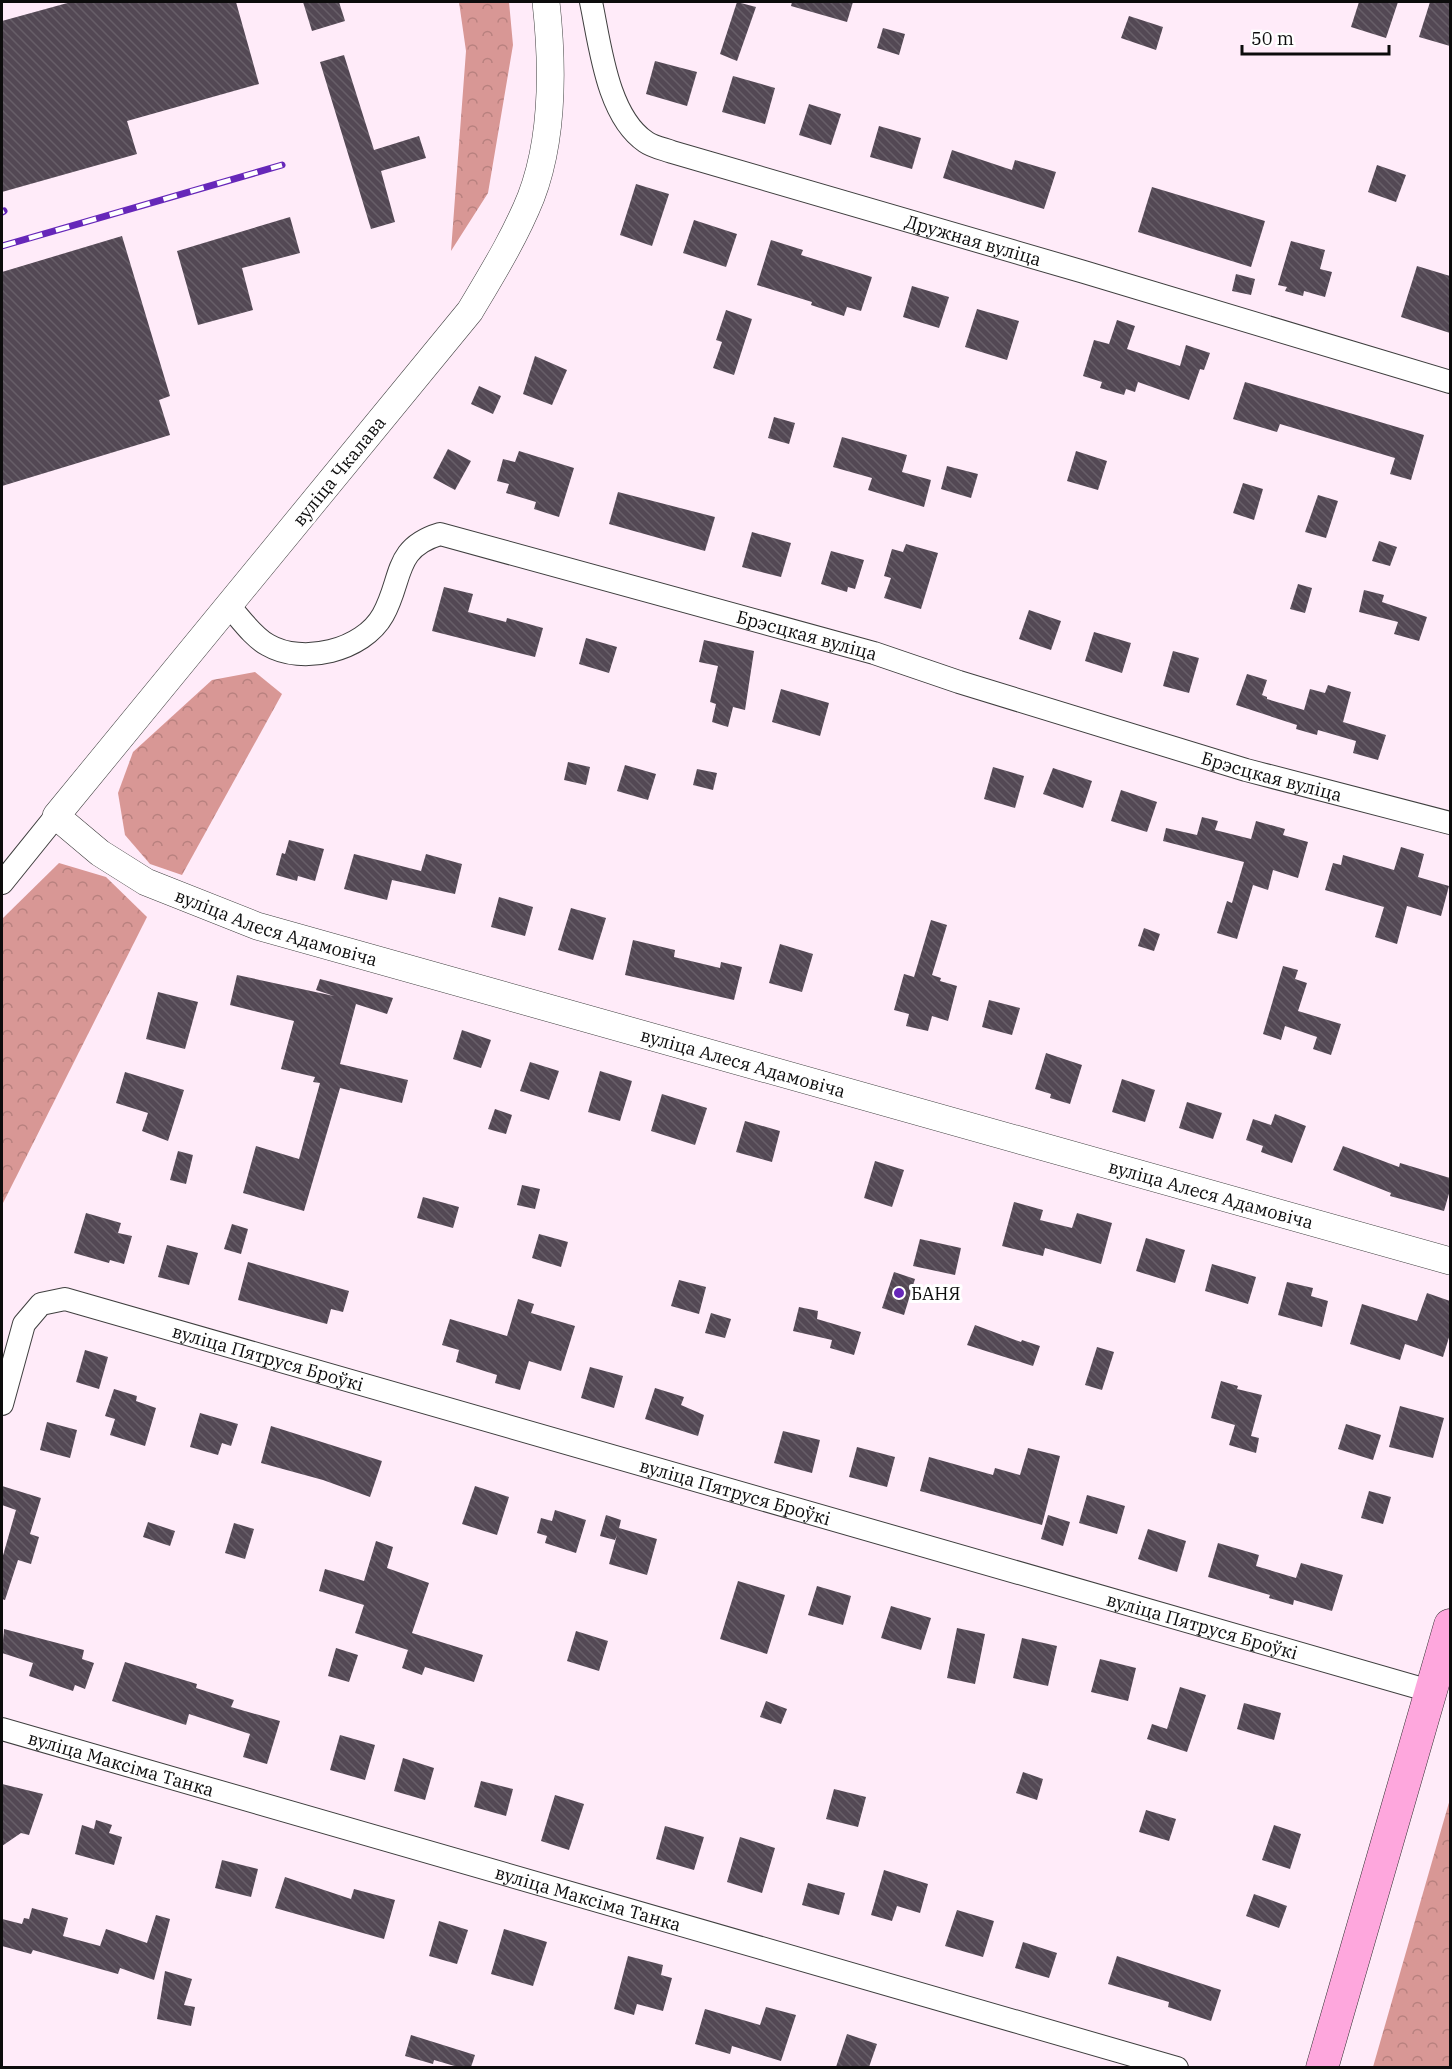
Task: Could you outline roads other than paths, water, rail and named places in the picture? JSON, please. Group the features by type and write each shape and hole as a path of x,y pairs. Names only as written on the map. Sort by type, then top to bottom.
{"main road":[{"path":"1322,2067 1450,1625"}],"street":[{"name":"вуліца Чкалава","path":"2,883 470,310 513,235 531,197 542,160 550,67 546,2"},
{"name":"Дружная вуліца","path":"591,2 609,84 625,120 646,142 672,152 1450,382"},
{"name":"Брэсцкая вуліца","path":"229,606 266,644 286,653 340,649 362,636 382,617 406,555 421,540 440,534 874,653 958,682 1236,768 1450,823"},
{"name":"вуліца Алеся Адамовіча","path":"56,816 100,854 146,882 257,926 1450,1262"},
{"name":"вуліца Пятруся Броўкі","path":"2,1404 24,1324 41,1304 65,1299 1430,1691"},
{"name":"вуліца Максіма Танка","path":"2,1729 1177,2067"}],"railway":[{"path":"2,246 282,165"}],"place":[{"name":"БАНЯ","path":"899,1293"}]}
